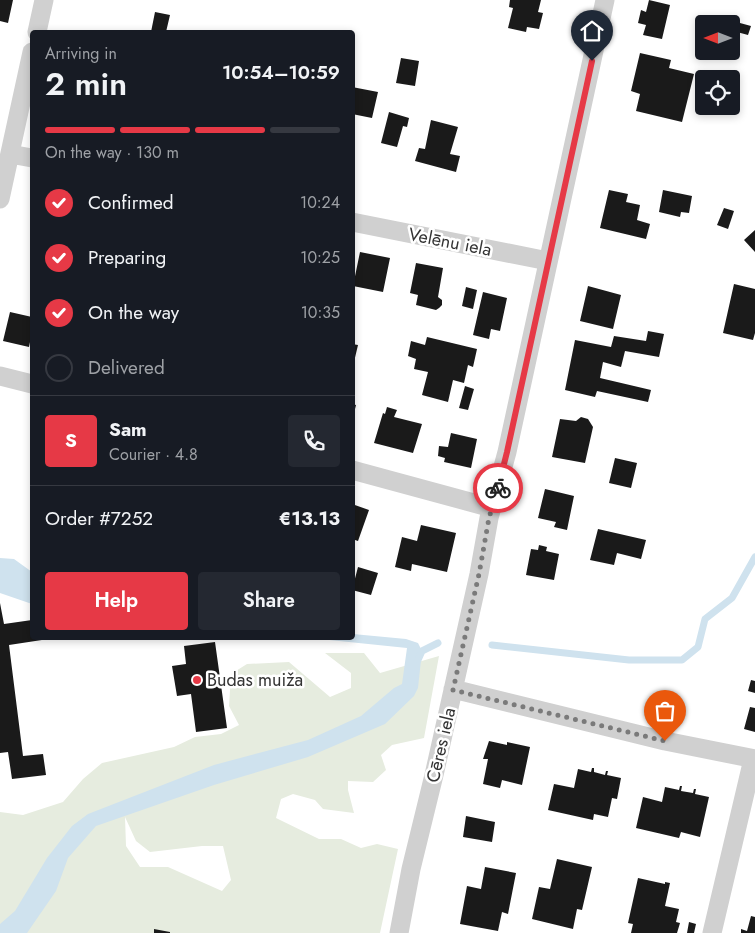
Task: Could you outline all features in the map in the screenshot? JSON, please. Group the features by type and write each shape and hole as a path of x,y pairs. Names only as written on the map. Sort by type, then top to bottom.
{"street":[{"path":"37,30 44,0"},
{"name":"Cēres iela","path":"398,933 492,508 507,452 605,0"},
{"path":"0,200 30,61"},
{"path":"10,154 30,158"},
{"name":"Velēnu iela","path":"355,223 548,261"},
{"path":"0,376 30,384"},
{"path":"355,471 492,508"},
{"path":"453,690 665,741 754,759 712,933"}],"shaded area":[{"path":"325,653 364,653 380,673 439,656 424,738 392,745 381,755 386,770 373,782 348,781 348,790 354,813 323,809 315,800 293,794 281,799 276,818 319,839 341,839 361,848 377,844 398,849 380,933 0,933 0,812 23,815 63,802 83,779 102,763 174,747 195,737 221,734 239,725 229,706 231,674 247,664 289,662 330,697 351,688 351,673","holes":["125,817 136,841 150,852 202,846 223,846 231,880 222,891 168,867 140,867 126,846"]}],"water":[{"path":"0,558 14,559 30,571 30,603 0,593"},
{"path":"355,634 406,639 418,643 422,651 418,688 414,696 385,724 308,757 214,785 96,826 68,858 56,891 27,933 0,933 0,924 15,911 47,858 72,826 88,814 214,765 308,740 361,716 394,688 402,684 407,648 329,640 355,640"}],"building":[{"path":"0,0 13,0 8,23 0,21"},
{"path":"510,0 541,0 538,12 543,13 539,29 527,27 526,32 508,28 513,8 509,7"},
{"path":"649,0 670,5 662,39 643,35 646,25 638,23 641,10 646,12"},
{"path":"155,12 170,15 166,30 151,30"},
{"path":"740,23 751,26 748,35 740,33"},
{"path":"640,53 671,60 669,68 694,74 682,122 636,111 640,94 631,91"},
{"path":"401,58 419,61 415,86 396,83"},
{"path":"355,88 378,92 372,118 355,115"},
{"path":"389,112 409,118 407,127 403,126 397,147 381,143"},
{"path":"431,120 458,127 450,154 460,156 456,172 415,161 419,148 425,149"},
{"path":"609,190 628,194 626,202 640,205 637,220 650,224 646,239 600,228"},
{"path":"663,190 692,196 689,213 681,212 680,217 659,212"},
{"path":"724,208 734,211 728,229 717,225"},
{"path":"755,230 755,252 744,240"},
{"path":"360,252 390,258 383,292 355,286"},
{"path":"416,263 443,268 438,297 442,300 442,305 436,310 416,305 418,295 410,293"},
{"path":"734,284 755,289 755,333 753,340 723,333"},
{"path":"588,286 621,295 613,329 580,321"},
{"path":"466,287 477,290 473,309 462,306"},
{"path":"483,292 507,298 500,331 491,329 489,339 473,335"},
{"path":"10,312 30,317 29,347 3,341"},
{"path":"648,331 664,334 659,357 625,351 621,367 603,362 600,378 651,390 648,402 597,391 595,397 565,390 575,340 611,347 614,336 646,341"},
{"path":"427,337 477,349 473,367 468,365 464,383 453,380 448,402 422,395 428,372 414,369 416,359 408,356 411,341 425,345"},
{"path":"355,344 358,345 355,358"},
{"path":"465,386 474,389 468,410 459,408"},
{"path":"387,407 397,410 394,417 422,424 413,453 374,443 383,413 385,414"},
{"path":"581,417 588,419 593,427 585,463 552,457 560,419 576,421"},
{"path":"451,433 477,439 471,468 444,462 445,458 438,456 439,446 448,447"},
{"path":"615,458 637,463 631,488 609,483"},
{"path":"545,489 574,496 567,530 554,527 556,522 538,518"},
{"path":"355,505 369,510 358,541 355,540"},
{"path":"421,525 456,533 447,572 412,564 411,571 395,567 402,537 417,541"},
{"path":"598,529 646,540 641,559 617,553 614,565 590,560"},
{"path":"539,545 547,547 546,551 559,554 554,580 526,575 531,549 538,550"},
{"path":"358,567 378,573 371,595 355,591 355,578"},
{"path":"0,603 4,624 30,620 30,640 42,640 9,645 23,756 43,754 46,775 12,779 8,752 0,753"},
{"name":"Budas muiža","path":"215,642 227,728 196,732 191,694 177,696 172,666 186,664 184,646"},
{"path":"751,680 755,681 755,693 748,691"},
{"path":"750,707 755,708 755,732 744,729"},
{"path":"489,741 507,745 507,742 530,747 522,785 502,780 500,788 483,784 488,759 483,759"},
{"path":"592,768 594,768 594,772 605,775 606,771 608,771 607,775 621,778 617,799 612,798 608,817 594,814 593,820 548,810 554,784 574,788 578,769 591,772"},
{"path":"680,786 682,786 681,791 693,793 694,789 696,789 695,794 709,797 700,837 681,832 679,838 636,828 643,797 662,802 665,787 679,790"},
{"path":"466,816 495,822 492,842 463,837"},
{"path":"557,859 592,867 582,910 577,909 573,929 532,919 539,887 550,889"},
{"path":"485,867 516,873 508,914 502,912 498,931 460,924 467,886 481,889"},
{"path":"638,878 665,884 665,882 670,883 665,906 679,909 676,922 680,923 677,933 631,933 633,924 628,923"},
{"path":"751,916 755,917 755,933 741,933 741,929 747,931"},
{"path":"689,922 696,924 694,933 687,933"},
{"path":"154,929 170,932 170,933 154,933"}],"waterway":[{"path":"492,645 629,660 682,660 698,647 705,619 732,598 755,557"},
{"path":"418,660 422,651 438,643"}],"way so far":[{"path":"498,488 489,518 479,574 453,690 580,719 665,741"}],"place":[{"name":"Budas muiža","path":"197,680"}],"route":[{"path":"498,488 592,61"}]}
